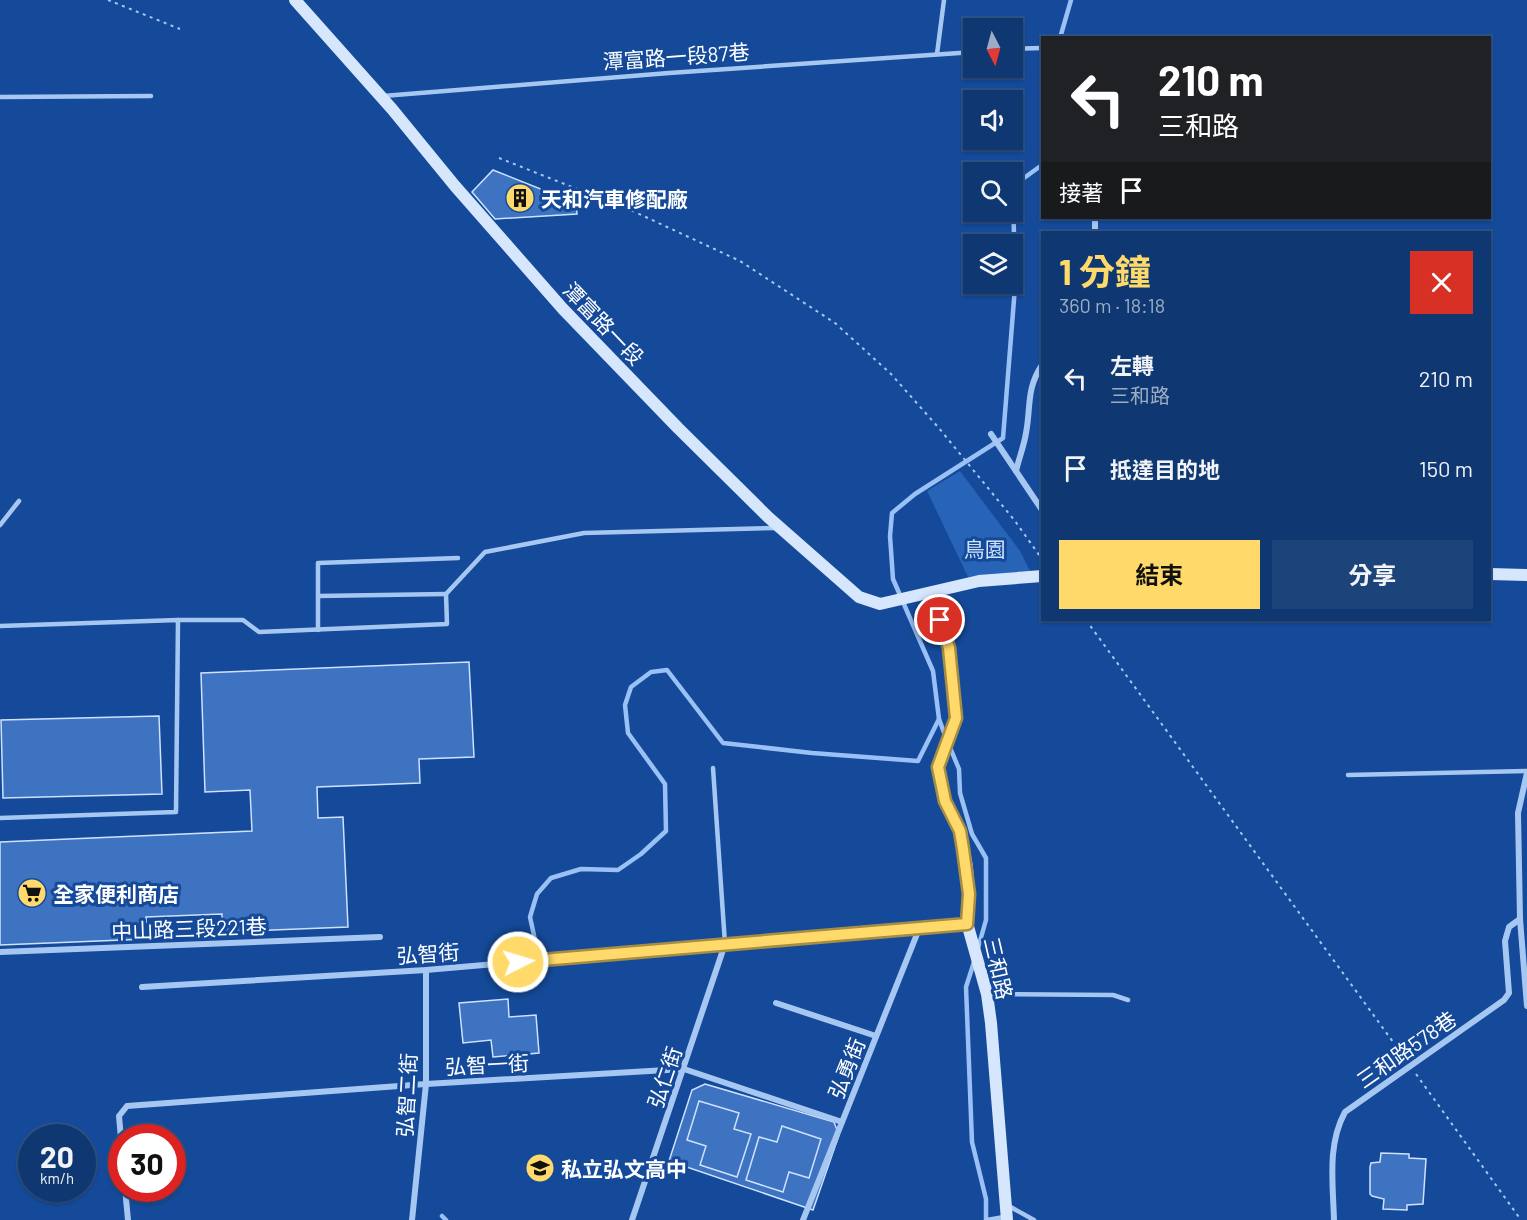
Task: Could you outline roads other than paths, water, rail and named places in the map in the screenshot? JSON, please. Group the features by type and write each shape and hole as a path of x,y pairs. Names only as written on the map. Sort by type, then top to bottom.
{"street":[{"name":"潭富路一段","path":"295,0 563,309 678,428 780,528 859,597 880,604 979,581 1041,576"},
{"path":"1016,471 1026,434 1030,390 1041,367"},
{"path":"992,436 1041,508"},
{"path":"1491,574 1527,575"},
{"name":"三和路","path":"929,593 949,648 956,718 938,767 945,801 960,831 969,894 967,924 987,994 1006,1214"},
{"path":"1527,772 1518,813 1520,919 1527,1006"},
{"name":"三和路578巷","path":"1334,1220 1332,1146 1338,1124 1345,1112 1504,1000 1509,993 1505,941 1509,927 1520,919"},
{"name":"弘智街","path":"142,987 426,970 967,924"},
{"name":"弘勇街","path":"803,1220 919,929"},
{"name":"中山路三段221巷","path":"0,952 380,937"},
{"name":"弘仁街","path":"632,1220 725,944"},
{"name":"弘智二街","path":"412,1220 426,1084 426,970"},
{"path":"776,1003 876,1036"},
{"name":"弘智一街","path":"119,1124 118,1116 127,1106 426,1084 684,1069 842,1122"},
{"path":"126,1202 128,1220"}],"lane":[{"path":"937,54 944,0"},
{"path":"1023,49 1041,48"},
{"name":"潭富路一段87巷","path":"380,96 963,53"},
{"path":"0,97 151,96"},
{"path":"0,525 19,501"},
{"path":"0,626 243,620 259,632 447,624 446,594 485,552 584,533 780,528"},
{"path":"318,630 318,563 458,558"},
{"path":"318,596 446,594"},
{"path":"0,818 176,812 178,620"},
{"path":"713,768 725,944"},
{"path":"1348,775 1527,772"},
{"path":"987,994 1113,994 1128,1000"},
{"path":"987,1220 1006,1214 1034,1220"}],"waterway":[{"path":"1061,36 1071,0"},
{"path":"535,940 530,917 537,894 551,878 581,869 618,870 641,854 666,831 665,784 628,733 625,705 631,687 651,672 667,670 723,743 918,761 939,719 933,671 893,579 890,536 892,513 915,494 1003,438 1015,287 1013,186 1041,166"},
{"path":"939,719 946,738"},
{"path":"949,745 959,769 960,793 972,834 986,858 986,920 978,948"},
{"path":"974,962 966,987 972,1142 986,1199 986,1220"},
{"path":"442,1216 446,1220"}],"place":[{"name":"天和汽車修配廠","path":"520,198"},
{"name":"全家便利商店","path":"32,893"},
{"name":"私立弘文高中","path":"540,1168"}],"park label":[{"name":"鳥園","path":"985,548"}]}
